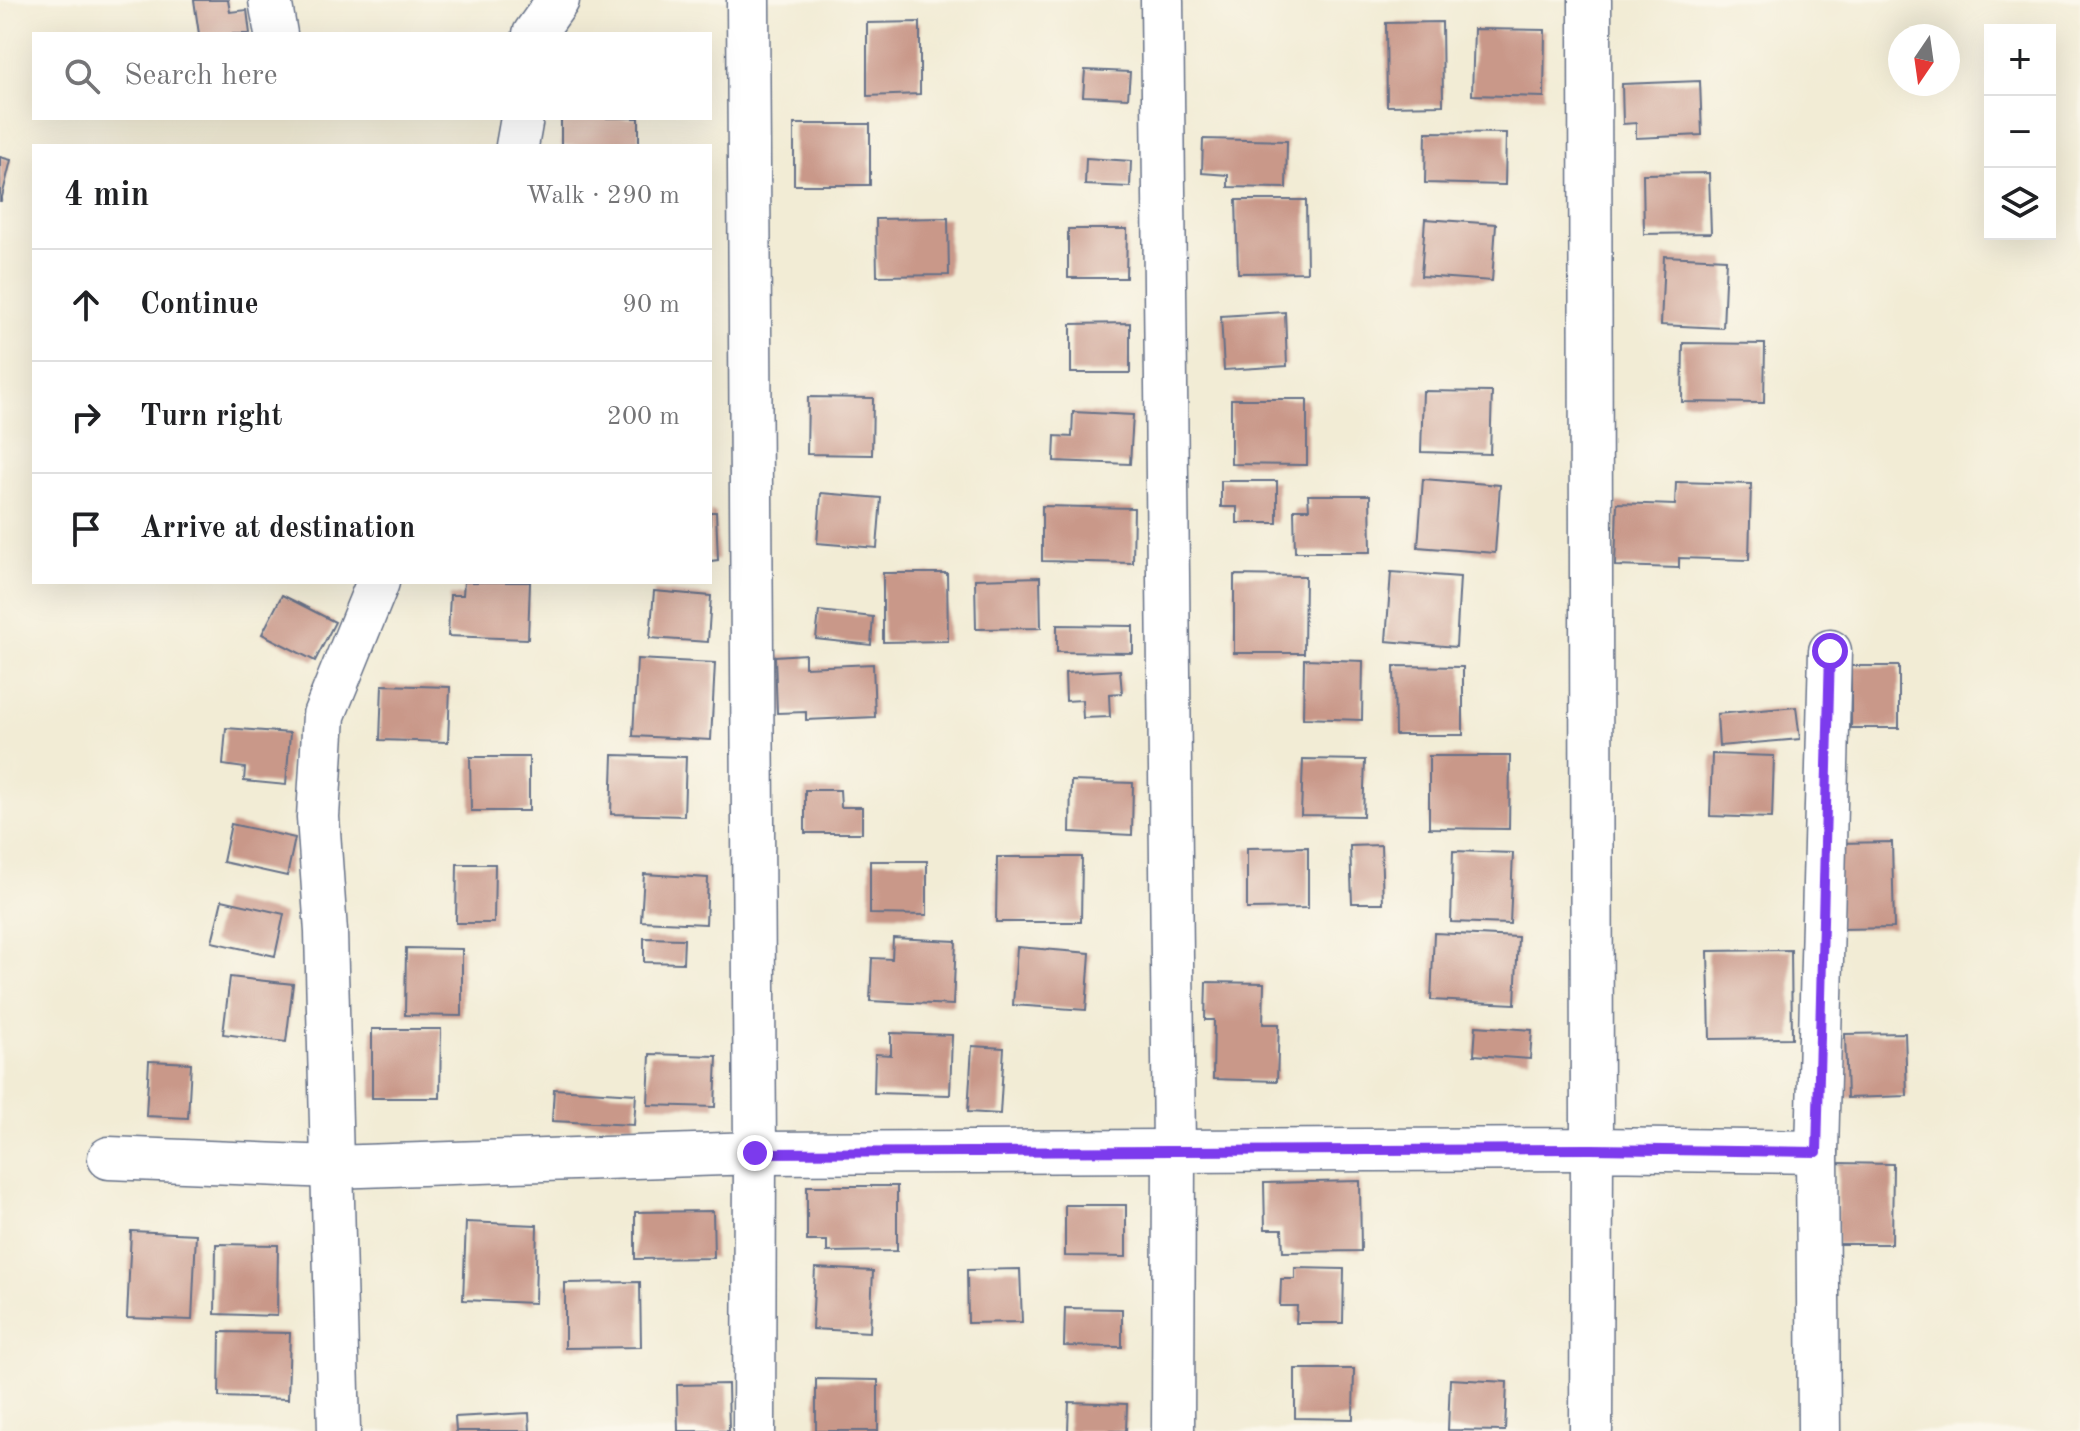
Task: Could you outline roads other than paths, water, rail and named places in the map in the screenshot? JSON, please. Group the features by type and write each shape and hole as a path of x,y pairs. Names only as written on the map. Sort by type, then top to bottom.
{"street":[{"path":"270,0 276,32"},
{"path":"535,32 558,0"},
{"path":"748,0 754,1431"},
{"path":"1162,0 1174,1151 1173,1431"},
{"path":"1557,0 1590,0 1591,1431"},
{"path":"517,144 522,120"},
{"path":"339,1431 326,932 318,817 324,715 377,584"},
{"path":"1819,1431 1817,1152 1830,651"},
{"path":"109,1158 332,1167 755,1153 1592,1149 1817,1152"}]}
